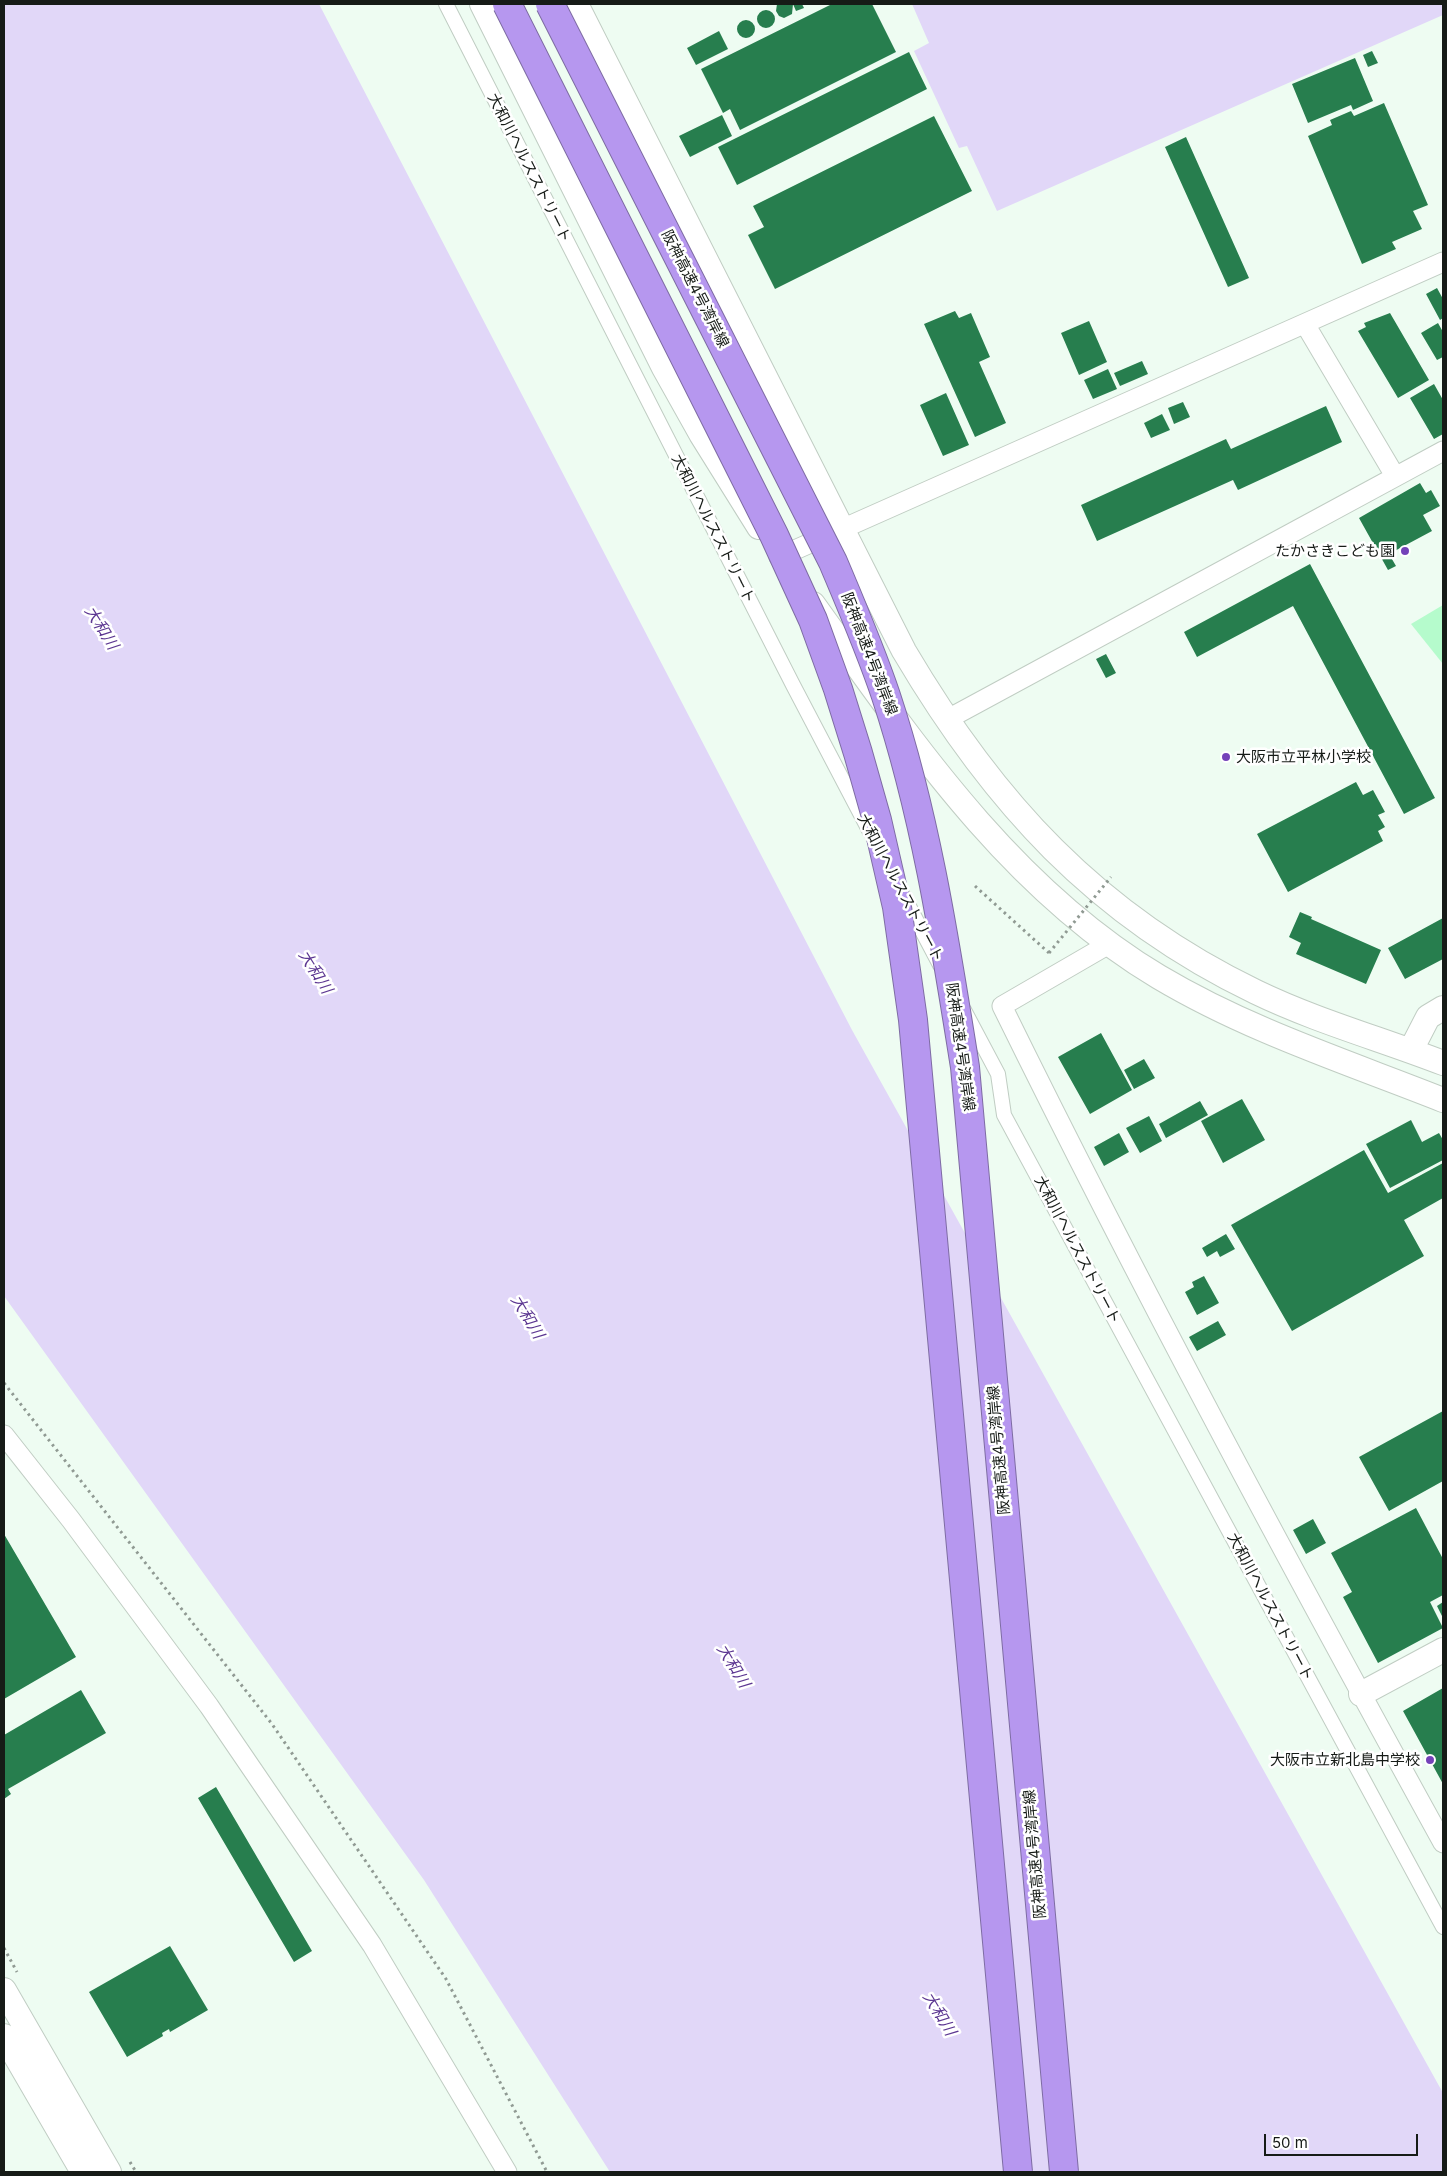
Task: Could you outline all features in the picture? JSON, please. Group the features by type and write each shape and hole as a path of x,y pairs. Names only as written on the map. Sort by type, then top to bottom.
{"highway":[{"path":"506,4 778,543 813,620 838,689 877,820 897,907 913,1020 1018,2172"},
{"name":"阪神高速4号湾岸線","path":"550,4 833,562 886,696 921,820 943,924 965,1067 1064,2172"}],"street":[{"name":"大和川ヘルスストリート","path":"446,4 793,685 998,1074 1004,1115 1443,1927"},
{"path":"482,4 664,368 733,488 779,557 929,764 990,836 1066,910 1109,944 1158,976 1249,1025 1443,1100"},
{"path":"576,4 904,651 946,720 1017,812 1061,859 1110,901 1156,936 1207,967 1257,993 1309,1014 1443,1062"},
{"path":"779,557 1443,262"},
{"path":"1305,324 1396,476"},
{"path":"946,720 1396,476 1441,458"},
{"path":"1109,944 1002,1006 1090,1185 1361,1694 1443,1843"},
{"path":"1411,1050 1428,1017 1443,1008"},
{"path":"4,1435 70,1520 214,1714 372,1945 507,2172"},
{"path":"1361,1694 1443,1650"},
{"path":"4,1990 109,2172"},
{"path":"4,2036 82,2172"}],"path":[{"path":"975,886 1049,952 1111,877"},
{"path":"4,1383 278,1732 446,1980 547,2172"}],"green space":[{"path":"1443,605 1443,664 1411,624"}],"water":[{"name":"大和川","path":"4,4 319,4 852,1030 1443,2093 1443,2172 610,2172 424,1880 4,1296"},
{"path":"912,4 1443,4 1443,15 997,211 967,146 959,148 914,51 929,43"}],"building":[{"path":"777,4 793,4 792,14 784,18 779,16 776,11"},
{"path":"793,4 802,4 804,8 796,11"},
{"path":"832,4 872,4 896,52 740,130 730,109 723,113 701,69"},
{"path":"766,10 772,13 775,19 772,25 766,28 760,25 757,19 760,13"},
{"path":"746,20 752,23 755,29 752,35 746,38 740,35 737,29 740,23"},
{"path":"719,31 728,49 696,65 687,48"},
{"path":"1372,51 1378,63 1368,67 1363,55"},
{"path":"909,52 927,89 737,185 718,147"},
{"path":"1355,58 1373,101 1353,110 1351,105 1308,123 1292,84"},
{"path":"1384,103 1428,205 1413,211 1422,229 1392,242 1396,249 1362,264 1308,136 1332,125 1330,120 1351,111 1354,116"},
{"path":"722,115 732,136 690,157 679,136"},
{"path":"934,116 972,191 775,289 748,235 764,227 753,206"},
{"path":"1186,137 1249,278 1228,287 1165,147"},
{"path":"1437,288 1443,299 1443,318 1440,320 1426,294"},
{"path":"955,311 959,318 971,313 990,357 979,362 1006,423 975,437 924,324"},
{"path":"1390,313 1429,380 1398,398 1358,331 1366,327 1364,323"},
{"path":"1089,321 1107,362 1079,375 1061,333"},
{"path":"1438,323 1443,332 1443,357 1437,360 1421,333"},
{"path":"1142,361 1148,374 1120,386 1114,373"},
{"path":"1108,369 1117,389 1093,399 1084,380"},
{"path":"1434,384 1443,400 1443,434 1434,439 1410,398"},
{"path":"946,393 969,445 943,456 920,405"},
{"path":"1183,402 1190,417 1174,424 1168,408"},
{"path":"1326,406 1342,442 1238,490 1233,480 1097,541 1081,505 1226,439 1231,449"},
{"path":"1162,414 1170,430 1151,438 1144,423"},
{"path":"1420,483 1426,493 1431,490 1440,506 1423,515 1432,531 1389,554 1396,566 1388,570 1359,518"},
{"path":"1310,564 1435,798 1404,814 1293,606 1197,657 1184,632"},
{"path":"1106,654 1116,673 1106,678 1096,659"},
{"path":"1356,782 1363,795 1373,790 1385,812 1378,815 1385,827 1378,831 1383,841 1288,892 1257,834"},
{"path":"1300,912 1312,917 1311,919 1381,950 1366,984 1296,954 1301,943 1289,937"},
{"path":"1443,918 1443,959 1405,979 1388,948"},
{"path":"1101,1033 1132,1090 1090,1114 1058,1057"},
{"path":"1144,1059 1155,1078 1134,1089 1124,1070"},
{"path":"1242,1099 1265,1140 1223,1163 1201,1121"},
{"path":"1200,1101 1208,1115 1166,1138 1159,1124"},
{"path":"1149,1116 1162,1141 1140,1153 1126,1128"},
{"path":"1411,1120 1422,1142 1439,1133 1443,1140 1443,1160 1390,1188 1366,1144"},
{"path":"1119,1133 1129,1152 1104,1166 1094,1147"},
{"path":"1364,1150 1388,1193 1443,1163 1443,1198 1404,1220 1424,1256 1292,1331 1231,1225"},
{"path":"1226,1234 1235,1249 1220,1257 1217,1251 1207,1257 1202,1248"},
{"path":"1204,1276 1219,1303 1197,1315 1185,1292 1194,1287 1192,1282"},
{"path":"1218,1321 1226,1335 1197,1351 1189,1337"},
{"path":"1443,1411 1443,1481 1389,1511 1359,1457"},
{"path":"1416,1508 1443,1559 1443,1595 1430,1602 1443,1628 1378,1663 1343,1597 1352,1592 1331,1553"},
{"path":"1313,1519 1326,1543 1306,1554 1293,1530"},
{"path":"4,1534 76,1657 4,1699"},
{"path":"1443,1602 1443,1618 1437,1606"},
{"path":"1443,1688 1443,1784 1403,1711"},
{"path":"81,1690 106,1733 8,1789 11,1794 4,1799 4,1735"},
{"path":"216,1787 312,1951 294,1962 198,1798"},
{"path":"170,1946 208,2010 170,2032 169,2029 162,2033 163,2036 127,2057 89,1992"}],"place":[{"name":"たかさきこども園","path":"1405,551"},
{"name":"大阪市立平林小学校","path":"1226,757"},
{"name":"大阪市立新北島中学校","path":"1430,1760"}]}
